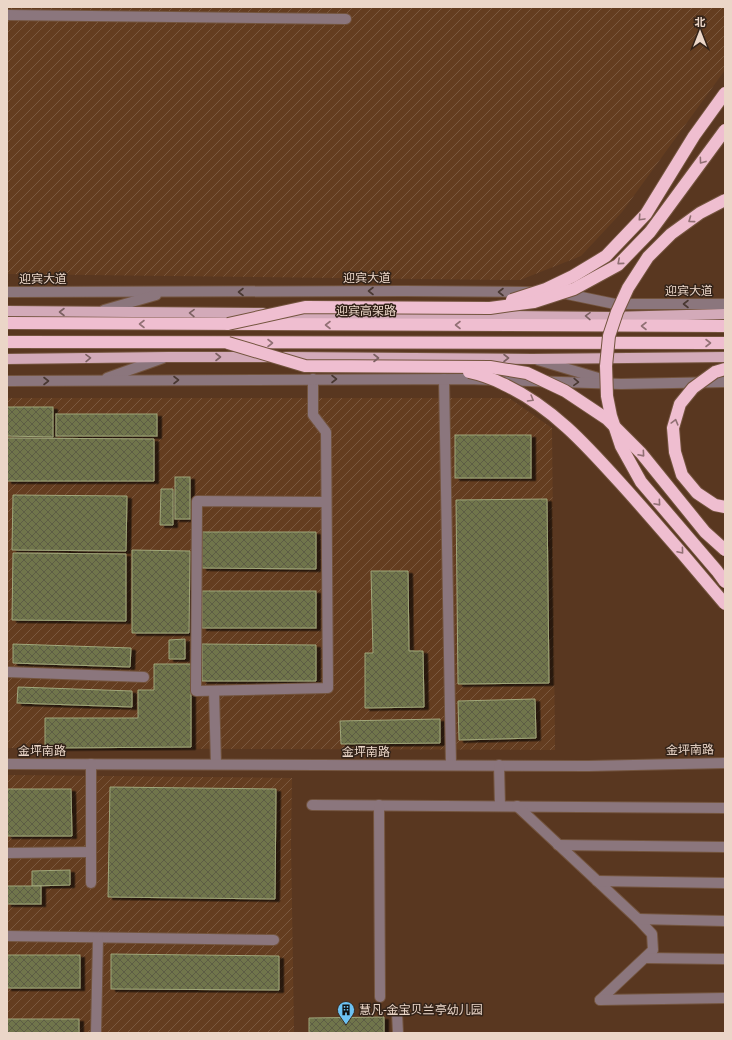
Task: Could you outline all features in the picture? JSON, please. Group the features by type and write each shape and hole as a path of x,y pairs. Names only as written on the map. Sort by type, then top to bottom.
{"highway":[{"path":"490,308 546,288 574,276 606,256 646,214 694,136 725,93"},
{"path":"228,324 305,307 490,308 534,302 574,289 618,265 650,232 725,130"},
{"path":"725,200 700,213 671,234 648,257 628,288 617,312 610,336 606,366 607,396 620,446 641,482 725,582"},
{"name":"迎宾高架路","path":"7,323 725,326"},
{"path":"7,342 725,343"},
{"path":"228,343 305,366 483,375 514,389 538,403 560,420 583,443 680,550 725,604"},
{"path":"443,373 490,367 527,373 565,391 607,419 641,453 705,532 725,550"},
{"path":"725,369 715,372 693,388 680,404 673,428 675,452 682,475 697,493 715,505 725,507"}],"main road":[{"name":"迎宾大道","path":"7,311 611,317 725,314"},
{"path":"7,359 168,357 725,357"}],"street":[{"path":"7,15 346,19"},
{"name":"迎宾大道","path":"7,292 560,292 615,304 725,304"},
{"path":"98,312 167,292"},
{"path":"99,380 168,357"},
{"path":"532,358 620,384"},
{"path":"443,373 451,765"},
{"path":"7,381 313,380 443,373 474,379 620,384 725,382"},
{"path":"313,380 313,414 326,432 328,688 196,691 197,501 326,502"},
{"path":"7,672 144,677"},
{"path":"214,691 216,764"},
{"name":"金坪南路","path":"7,764 588,766 725,763"},
{"path":"91,764 91,883"},
{"path":"499,765 500,806"},
{"path":"312,805 725,808"},
{"path":"379,805 380,997"},
{"path":"517,806 638,919 652,934 653,950 600,1000 725,998"},
{"path":"558,844 725,847"},
{"path":"7,853 91,852"},
{"path":"597,881 725,882"},
{"path":"638,919 725,921"},
{"path":"7,936 274,940"},
{"path":"96,1033 98,938"},
{"path":"645,958 725,959"},
{"path":"397,1013 398,1033"}],"shaded area":[{"path":"7,7 725,7 725,70 622,212 581,256 520,280 7,274"},
{"path":"7,398 509,398 552,428 555,750 7,748"},
{"path":"7,775 292,778 291,843 294,1033 7,1033"}],"building":[{"path":"7,407 53,407 53,437 7,436"},
{"path":"56,414 157,414 157,436 56,436"},
{"path":"455,435 531,435 531,478 455,478"},
{"path":"7,438 154,439 154,481 7,481"},
{"path":"175,477 190,477 190,519 175,519"},
{"path":"161,489 173,489 173,525 160,525"},
{"path":"13,495 127,496 126,551 12,550"},
{"path":"547,499 549,683 458,684 456,500"},
{"path":"202,532 316,532 316,569 202,568"},
{"path":"132,550 190,551 189,633 132,633"},
{"path":"13,553 126,554 126,621 12,620"},
{"path":"371,571 408,571 409,651 423,651 424,707 365,708 365,653 373,653"},
{"path":"202,591 316,591 316,628 202,628"},
{"path":"185,639 185,659 169,659 169,640"},
{"path":"13,644 131,648 130,667 13,663"},
{"path":"202,644 316,645 316,681 202,681"},
{"path":"154,664 191,664 191,747 45,748 45,718 138,718 138,690 154,690"},
{"path":"18,687 132,691 132,707 17,703"},
{"path":"535,699 536,738 459,740 458,701"},
{"path":"440,719 440,743 341,744 340,721"},
{"path":"110,787 276,789 275,899 108,897"},
{"path":"7,789 71,789 72,836 7,836"},
{"path":"70,870 70,885 32,886 32,871"},
{"path":"7,886 41,886 41,904 7,904"},
{"path":"111,954 279,956 279,990 111,989"},
{"path":"7,955 80,955 80,988 7,988"},
{"name":"慧凡-金宝贝兰亭幼儿园","path":"384,1017 384,1033 309,1033 309,1018"},
{"path":"7,1019 79,1019 79,1033 7,1033"}],"place":[{"name":"慧凡-金宝贝兰亭幼儿园","path":"346,1025"}]}
